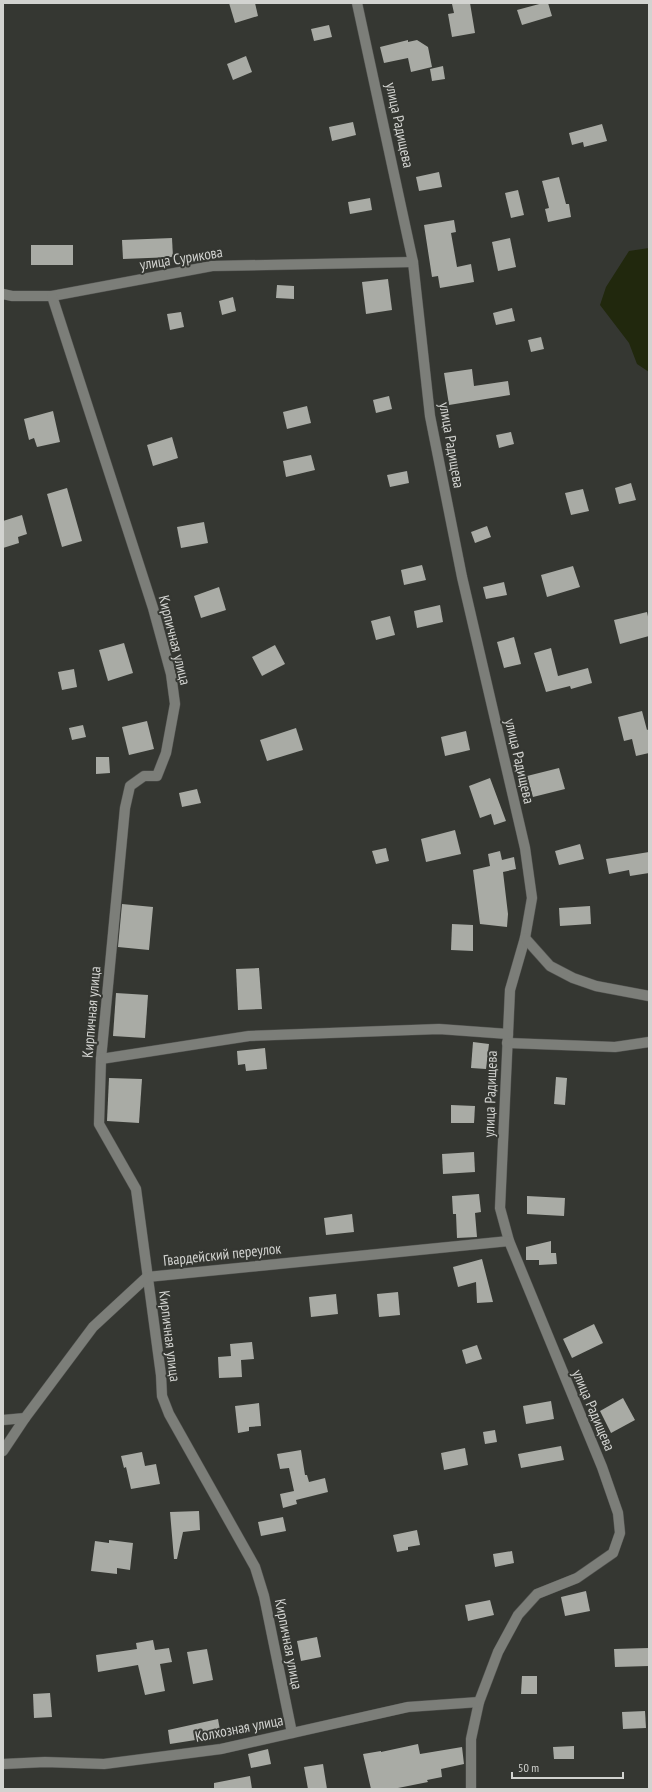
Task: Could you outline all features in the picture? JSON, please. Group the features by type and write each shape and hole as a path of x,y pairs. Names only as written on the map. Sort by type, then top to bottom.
{"street":[{"name":"улица Радищева","path":"357,3 414,262 430,416 462,577 525,848 532,898 525,938 517,961 510,990 500,1208 510,1241 602,1467 618,1513 620,1533 613,1553 577,1578 537,1594 518,1615 498,1652 479,1702"},
{"name":"улица Сурикова","path":"3,294 19,296 52,296 212,266 414,262"},
{"name":"Кирпичная улица","path":"52,296 153,608 171,674 175,704 166,754 158,776 144,776 130,786 125,808 102,1060 99,1124 136,1189 161,1375 162,1396 169,1414 255,1567 264,1596 292,1733"},
{"path":"525,938 550,966 573,978 596,986 649,996"},
{"path":"102,1060 248,1036 439,1029 507,1038 615,1046 649,1042"},
{"name":"Гвардейский переулок","path":"3,1451 25,1418 93,1327 147,1277 510,1241"},
{"path":"3,1420 25,1418"},
{"path":"471,1789 471,1740 479,1702"},
{"name":"Колхозная улица","path":"3,1764 45,1762 104,1764 221,1749 408,1707 479,1702"}],"shaded area":[{"path":"649,248 649,372 637,364 629,343 600,305 606,287 629,251"}],"building":[{"path":"229,3 255,3 258,16 235,23"},
{"path":"470,3 475,33 452,37 448,14 454,13 452,4"},
{"path":"548,3 552,16 522,25 517,10"},
{"path":"329,25 332,37 314,41 311,29"},
{"path":"408,40 408,42 417,40 428,47 432,67 411,72 408,58 384,63 380,47"},
{"path":"246,56 252,72 233,80 227,64"},
{"path":"443,66 445,79 432,81 430,69"},
{"path":"353,122 356,135 332,141 329,127"},
{"path":"602,124 607,141 584,147 583,142 572,145 569,133"},
{"path":"439,172 442,187 419,191 416,177"},
{"path":"559,177 566,204 569,204 571,217 548,222 545,209 549,208 542,181"},
{"path":"518,190 524,215 511,218 505,193"},
{"path":"370,198 372,210 350,214 348,202"},
{"path":"454,220 456,232 451,233 457,267 471,264 474,282 440,288 438,276 432,277 424,225"},
{"path":"172,238 173,257 123,259 122,240"},
{"path":"510,238 516,267 498,271 492,242"},
{"path":"31,245 73,245 73,265 31,265"},
{"path":"388,279 392,310 366,314 362,282"},
{"path":"277,285 294,286 294,299 276,298"},
{"path":"233,297 236,311 222,315 219,301"},
{"path":"512,308 515,321 496,325 493,313"},
{"path":"181,312 184,327 170,330 167,314"},
{"path":"541,337 544,349 531,352 528,340"},
{"path":"472,369 474,386 508,381 510,395 449,405 444,373"},
{"path":"389,396 392,409 376,413 373,400"},
{"path":"307,406 311,423 287,429 283,412"},
{"path":"53,411 60,442 37,447 34,438 29,440 24,419"},
{"path":"511,432 514,444 499,448 496,435"},
{"path":"172,437 178,458 153,466 147,445"},
{"path":"311,455 315,470 286,477 283,461"},
{"path":"407,471 409,483 390,487 387,475"},
{"path":"631,483 636,500 619,504 615,488"},
{"path":"67,488 82,541 62,547 47,494"},
{"path":"583,489 589,511 571,515 565,493"},
{"path":"22,515 27,534 18,537 19,543 3,548 3,521"},
{"path":"204,522 208,543 181,548 177,527"},
{"path":"487,526 491,537 475,543 471,532"},
{"path":"422,565 426,580 404,585 401,570"},
{"path":"573,566 580,587 547,597 541,575"},
{"path":"504,582 507,595 486,599 483,587"},
{"path":"219,587 226,610 201,618 194,596"},
{"path":"440,605 443,622 417,628 414,611"},
{"path":"647,612 649,621 649,636 620,644 614,620"},
{"path":"390,616 395,635 376,640 371,621"},
{"path":"514,637 521,664 504,668 497,642"},
{"path":"124,643 133,673 108,681 99,650"},
{"path":"275,645 285,664 262,676 252,657"},
{"path":"551,648 558,676 588,668 592,683 571,689 570,686 546,692 534,653"},
{"path":"74,669 77,687 62,690 58,672"},
{"path":"642,711 647,730 649,729 649,753 636,756 632,739 624,741 618,717"},
{"path":"147,721 154,749 129,755 122,727"},
{"path":"83,725 86,737 72,740 69,728"},
{"path":"296,728 303,750 267,761 260,740"},
{"path":"466,731 470,750 445,756 441,737"},
{"path":"96,757 109,757 110,773 96,774"},
{"path":"559,768 565,789 533,797 527,776"},
{"path":"490,778 506,821 494,825 491,814 480,818 469,786"},
{"path":"197,789 201,803 182,807 179,793"},
{"path":"455,830 461,854 426,862 421,839"},
{"path":"580,844 584,859 559,865 555,851"},
{"path":"386,848 389,861 376,864 372,851"},
{"path":"500,851 502,860 514,857 516,869 503,872 508,914 507,927 480,924 473,870 490,866 488,854"},
{"path":"649,852 649,873 630,876 629,870 609,874 606,859"},
{"path":"122,904 153,907 149,950 118,947"},
{"path":"590,906 591,924 560,926 559,908"},
{"path":"452,924 473,925 473,951 451,950"},
{"path":"259,968 262,1009 238,1010 236,969"},
{"path":"116,993 148,995 145,1038 113,1036"},
{"path":"473,1042 489,1044 486,1069 471,1068"},
{"path":"265,1048 267,1069 246,1071 245,1064 238,1065 237,1051"},
{"path":"556,1077 567,1078 565,1105 554,1104"},
{"path":"109,1078 142,1079 139,1123 107,1121"},
{"path":"451,1105 475,1106 474,1123 451,1123"},
{"path":"474,1152 475,1172 443,1174 442,1154"},
{"path":"479,1194 481,1212 475,1213 477,1237 457,1238 456,1214 453,1214 452,1196"},
{"path":"527,1196 565,1198 564,1216 527,1214"},
{"path":"352,1214 354,1232 326,1235 324,1218"},
{"path":"551,1241 551,1253 556,1253 557,1264 539,1265 539,1260 526,1260 526,1247"},
{"path":"482,1259 493,1302 477,1303 476,1282 458,1287 453,1267"},
{"path":"398,1292 400,1315 379,1317 377,1294"},
{"path":"336,1294 338,1314 311,1317 309,1297"},
{"path":"594,1324 603,1343 572,1358 563,1339"},
{"path":"252,1342 254,1359 241,1360 242,1377 219,1378 218,1357 231,1356 230,1344"},
{"path":"477,1345 482,1359 466,1364 462,1350"},
{"path":"623,1398 635,1420 611,1433 600,1411"},
{"path":"551,1401 554,1419 526,1424 523,1406"},
{"path":"259,1403 261,1426 249,1427 249,1431 238,1433 235,1406"},
{"path":"495,1430 497,1442 485,1444 483,1432"},
{"path":"561,1446 564,1460 521,1468 518,1454"},
{"path":"465,1448 468,1465 444,1470 441,1453"},
{"path":"301,1450 305,1475 307,1475 309,1482 325,1478 328,1492 296,1500 297,1504 283,1508 280,1494 294,1491 289,1468 280,1469 277,1454"},
{"path":"142,1452 145,1466 156,1464 160,1484 131,1489 126,1467 124,1468 121,1456"},
{"path":"199,1511 200,1530 183,1532 177,1559 174,1559 170,1512"},
{"path":"283,1517 286,1531 261,1536 258,1522"},
{"path":"417,1530 420,1545 408,1547 408,1550 397,1552 393,1535"},
{"path":"109,1540 133,1543 130,1570 117,1568 117,1574 91,1571 95,1541 109,1543"},
{"path":"512,1551 514,1563 495,1567 493,1554"},
{"path":"586,1591 590,1611 565,1616 561,1597"},
{"path":"490,1600 494,1615 468,1621 465,1605"},
{"path":"317,1637 321,1657 301,1661 297,1641"},
{"path":"153,1640 155,1650 169,1648 172,1662 160,1664 165,1691 145,1695 138,1665 98,1672 96,1655 137,1649 136,1643"},
{"path":"649,1648 649,1666 615,1667 614,1649"},
{"path":"207,1649 213,1680 193,1684 187,1652"},
{"path":"522,1676 537,1676 537,1694 521,1694"},
{"path":"50,1693 52,1717 34,1718 33,1694"},
{"path":"645,1711 646,1728 623,1729 622,1712"},
{"path":"218,1719 221,1736 170,1744 168,1730"},
{"path":"418,1744 420,1754 462,1747 464,1764 441,1769 442,1777 427,1780 428,1782 393,1789 371,1789 363,1754 381,1752"},
{"path":"574,1746 574,1759 554,1759 553,1747"},
{"path":"268,1749 271,1764 251,1768 248,1754"},
{"path":"323,1764 327,1789 308,1789 304,1767"},
{"path":"250,1776 252,1789 214,1789 214,1783"}]}
